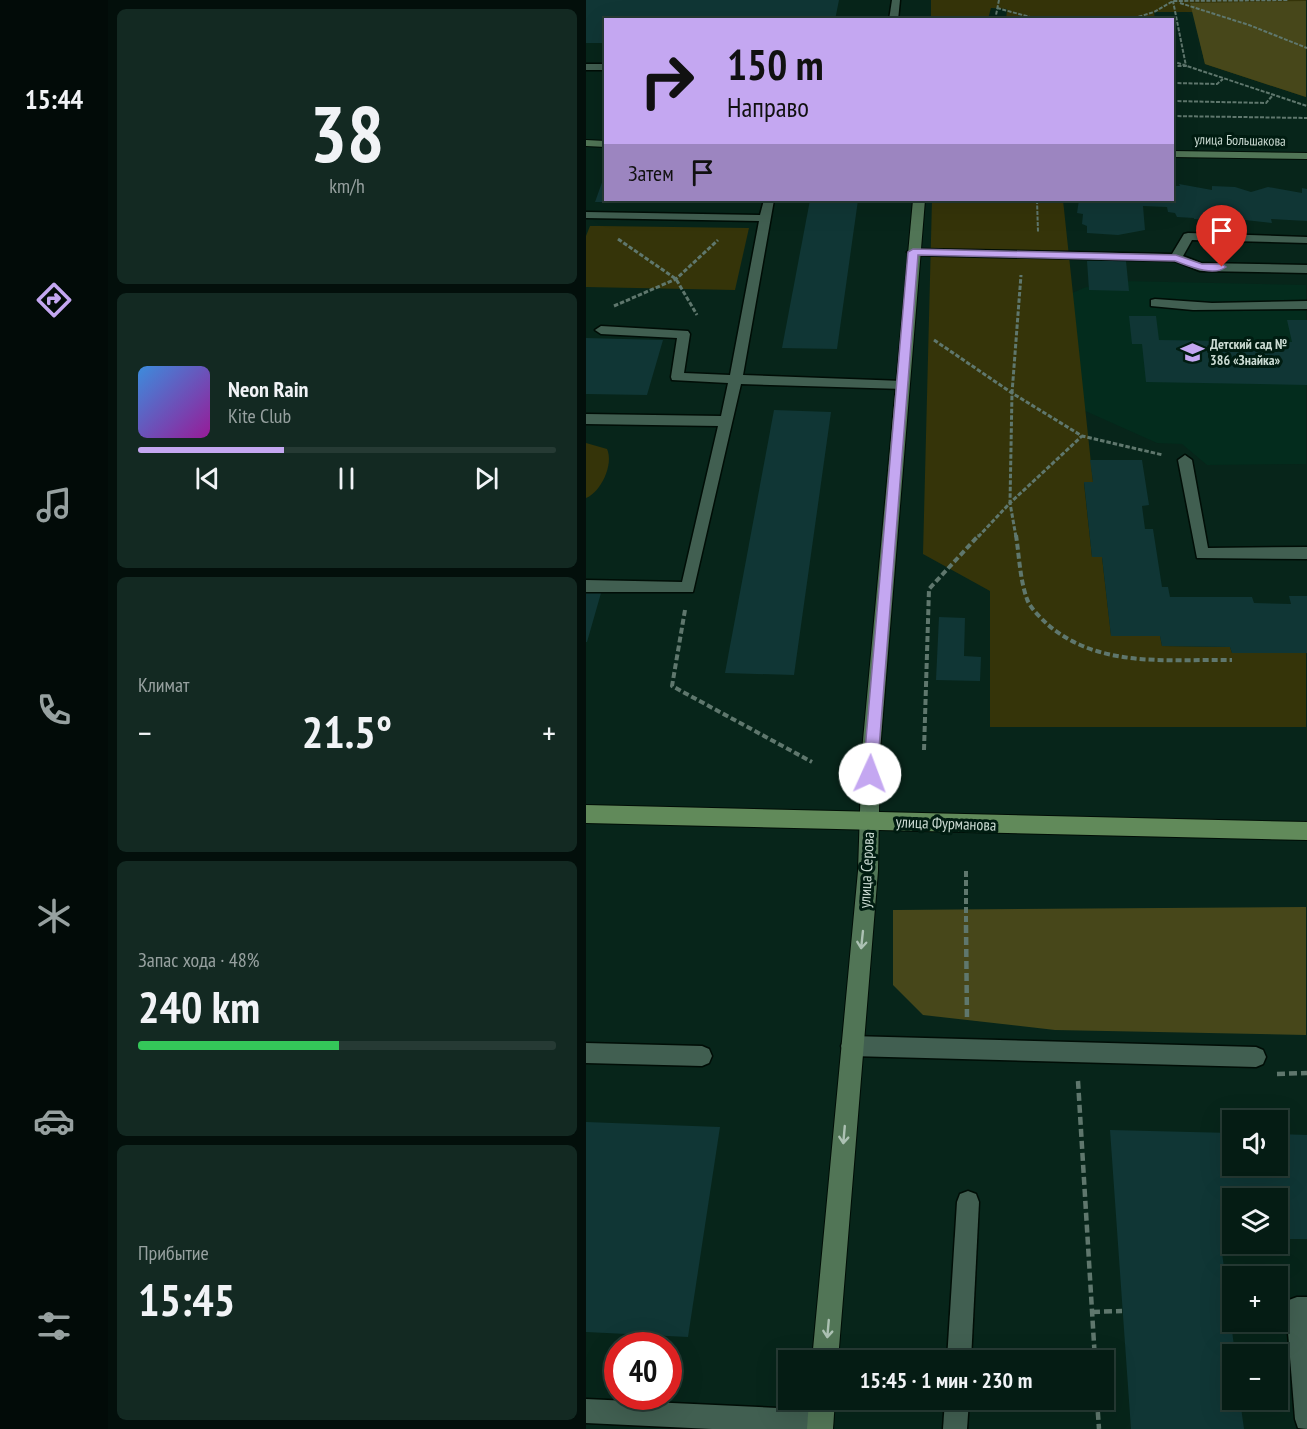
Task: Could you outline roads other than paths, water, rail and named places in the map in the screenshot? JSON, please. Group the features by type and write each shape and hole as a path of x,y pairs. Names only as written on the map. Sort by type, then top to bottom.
{"main road":[{"name":"улица Фурманова","path":"586,814 1306,831"}],"street":[{"path":"586,143 604,144"},
{"name":"улица Большакова","path":"1174,154 1306,156"},
{"name":"улица Серова","path":"826,1350 868,871 871,751 919,201"}],"lane":[{"path":"893,18 896,0"},
{"path":"586,67 604,67"},
{"path":"586,586 688,588 736,378 769,201"},
{"path":"586,215 765,218"},
{"path":"1176,258 1188,236 1306,240"},
{"path":"913,252 1176,258 1200,267 1306,269"},
{"path":"1155,303 1216,308 1306,305"},
{"path":"601,330 684,334 677,377 903,385"},
{"path":"586,419 726,421"},
{"path":"1185,460 1202,554 1306,553"},
{"path":"851,1046 1256,1057"},
{"path":"586,1053 702,1056"},
{"path":"960,1350 968,1202"},
{"path":"1306,1308 1297,1308 1306,1419"},
{"path":"955,1429 956,1410"},
{"path":"586,1411 821,1417"}],"place":[{"name":"Детский сад № 386 «Знайка»","path":"1192,352"}]}
